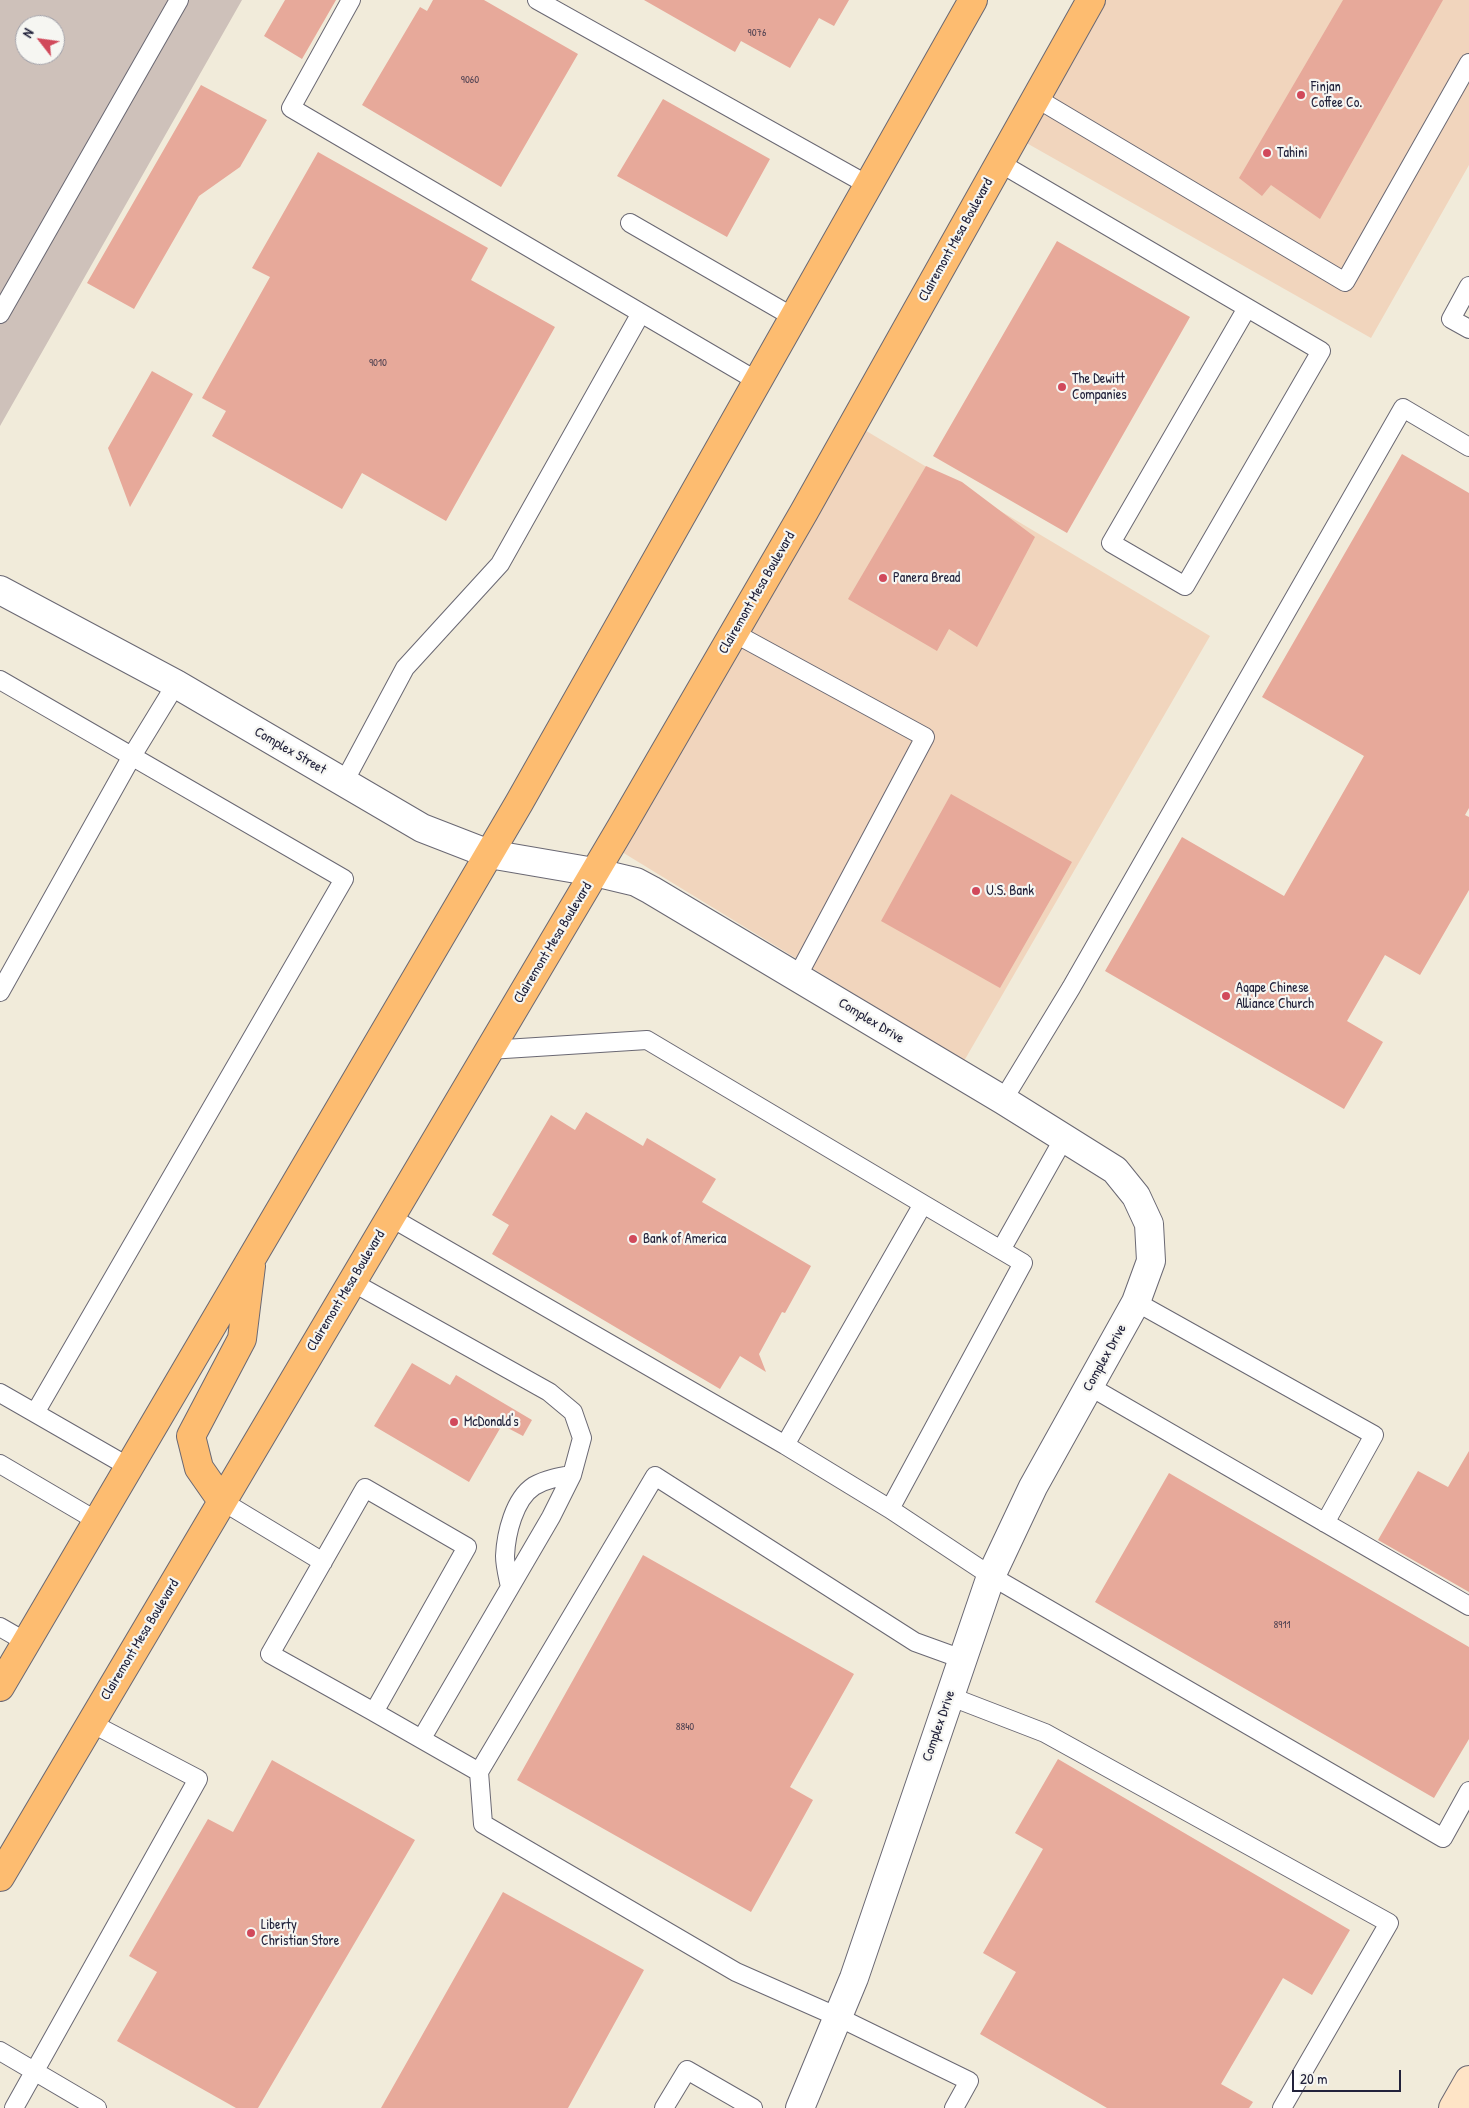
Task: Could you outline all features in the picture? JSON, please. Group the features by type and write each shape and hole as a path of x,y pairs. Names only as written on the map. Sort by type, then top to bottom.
{"main road":[{"name":"Clairemont Mesa Boulevard","path":"0,1877 734,633 1091,0"},
{"path":"0,1687 489,854 868,185 965,3"},
{"path":"222,1501 199,1468 191,1436 242,1339 252,1255"},
{"path":"1453,2108 1469,2080"}],"street":[{"name":"Complex Street","path":"0,590 176,684 422,828 489,854 594,872"},
{"name":"Complex Drive","path":"594,872 636,882 1003,1100 1115,1170 1136,1196 1149,1224 1151,1261 1136,1302 1033,1487 991,1576 857,1968 800,2108"}],"lane":[{"path":"0,314 179,0"},
{"path":"351,0 291,108 757,381"},
{"path":"537,0 868,185"},
{"path":"1036,98 1345,282 1469,63"},
{"path":"1000,163 1247,308 1320,351 1185,586 1111,543 1247,308"},
{"path":"630,223 793,317"},
{"path":"1469,286 1451,319 1469,329"},
{"path":"344,782 405,668 500,564 640,313"},
{"path":"1003,1100 1076,980 1403,408 1469,447"},
{"path":"734,633 924,737 797,977"},
{"path":"0,680 344,878 35,1413"},
{"path":"0,992 132,756 176,684"},
{"path":"489,1050 647,1040 1023,1263 890,1509"},
{"path":"1001,1250 1064,1138"},
{"path":"785,1445 923,1204"},
{"path":"390,1217 785,1445 890,1509 991,1576 1443,1838 1469,1791"},
{"path":"352,1282 549,1392 573,1412 582,1438 572,1475 551,1517 422,1738"},
{"path":"1136,1302 1374,1435 1325,1523"},
{"path":"1089,1386 1469,1606"},
{"path":"0,1393 128,1467"},
{"path":"0,1464 97,1522"},
{"path":"510,1587 505,1557 510,1524 522,1498 532,1487 546,1480 572,1475"},
{"path":"954,2108 969,2081 838,2018 736,1972 483,1824 479,1772 656,1476 915,1642 962,1659"},
{"path":"374,1712 467,1547 365,1488 270,1654 374,1712 422,1738 479,1772"},
{"path":"222,1501 323,1562"},
{"path":"0,1627 26,1642"},
{"path":"949,1696 1045,1733 1389,1924 1282,2108"},
{"path":"14,2108 198,1780 91,1723"},
{"path":"0,2051 97,2108"},
{"path":"664,2108 687,2070 753,2108"}],"shaded area":[{"path":"0,0 242,0 0,426"},
{"path":"1104,0 1469,0 1469,165 1371,338 1023,141"},
{"path":"863,429 1210,636 964,1061 622,852"}],"building":[{"path":"285,0 336,0 302,59 264,36"},
{"path":"433,0 484,0 578,54 501,187 362,105 420,7 427,11"},
{"path":"644,0 849,0 834,26 819,18 790,68 741,41 735,52"},
{"path":"1343,0 1443,0 1320,219 1271,185 1262,196 1239,178"},
{"path":"201,85 267,120 240,167 199,196 134,309 87,283"},
{"path":"663,99 770,159 727,237 617,176"},
{"path":"318,152 488,248 471,280 555,327 446,521 362,473 342,509 212,436 226,411 202,398 270,277 252,268"},
{"name":"The Dewitt Companies","path":"1057,241 1190,317 1067,533 933,456"},
{"path":"152,371 193,394 130,507 108,448"},
{"path":"1402,454 1469,493 1469,808 1465,815 1469,817 1469,890 1420,975 1385,955 1347,1021 1383,1042 1344,1109 1105,971 1182,837 1284,896 1364,756 1262,697"},
{"path":"926,466 962,482 1035,537 977,647 949,629 937,651 848,599"},
{"name":"U.S. Bank","path":"951,794 1072,862 1000,988 881,921"},
{"name":"Bank of America","path":"586,1112 643,1146 647,1138 716,1179 702,1202 811,1266 785,1313 782,1312 759,1354 766,1372 740,1356 720,1389 492,1254 509,1225 492,1215 551,1115 575,1130"},
{"name":"McDonald's","path":"412,1363 450,1385 456,1375 532,1420 523,1436 502,1425 469,1482 374,1426"},
{"path":"1469,1451 1469,1592 1378,1540 1418,1471 1448,1487"},
{"path":"1169,1473 1469,1647 1469,1739 1434,1798 1095,1602"},
{"path":"643,1555 854,1674 790,1787 813,1800 751,1912 517,1780"},
{"path":"1058,1759 1350,1930 1312,1995 1283,1978 1221,2084 1253,2102 1249,2108 1107,2108 980,2034 1016,1972 983,1953 1043,1849 1015,1833"},
{"name":"Liberty Christian Store","path":"272,1760 415,1840 258,2108 236,2108 117,2041 157,1972 129,1956 208,1819 233,1832"},
{"path":"503,1892 644,1970 568,2108 381,2108"}],"place":[{"name":"Finjan Coffee Co.","path":"1301,95"},
{"name":"Tahini","path":"1267,153"},
{"name":"The Dewitt Companies","path":"1062,387"},
{"name":"Panera Bread","path":"883,578"},
{"name":"U.S. Bank","path":"976,891"},
{"name":"Agape Chinese Alliance Church","path":"1226,996"},
{"name":"Bank of America","path":"633,1239"},
{"name":"McDonald's","path":"454,1422"},
{"name":"Liberty Christian Store","path":"251,1933"}]}
